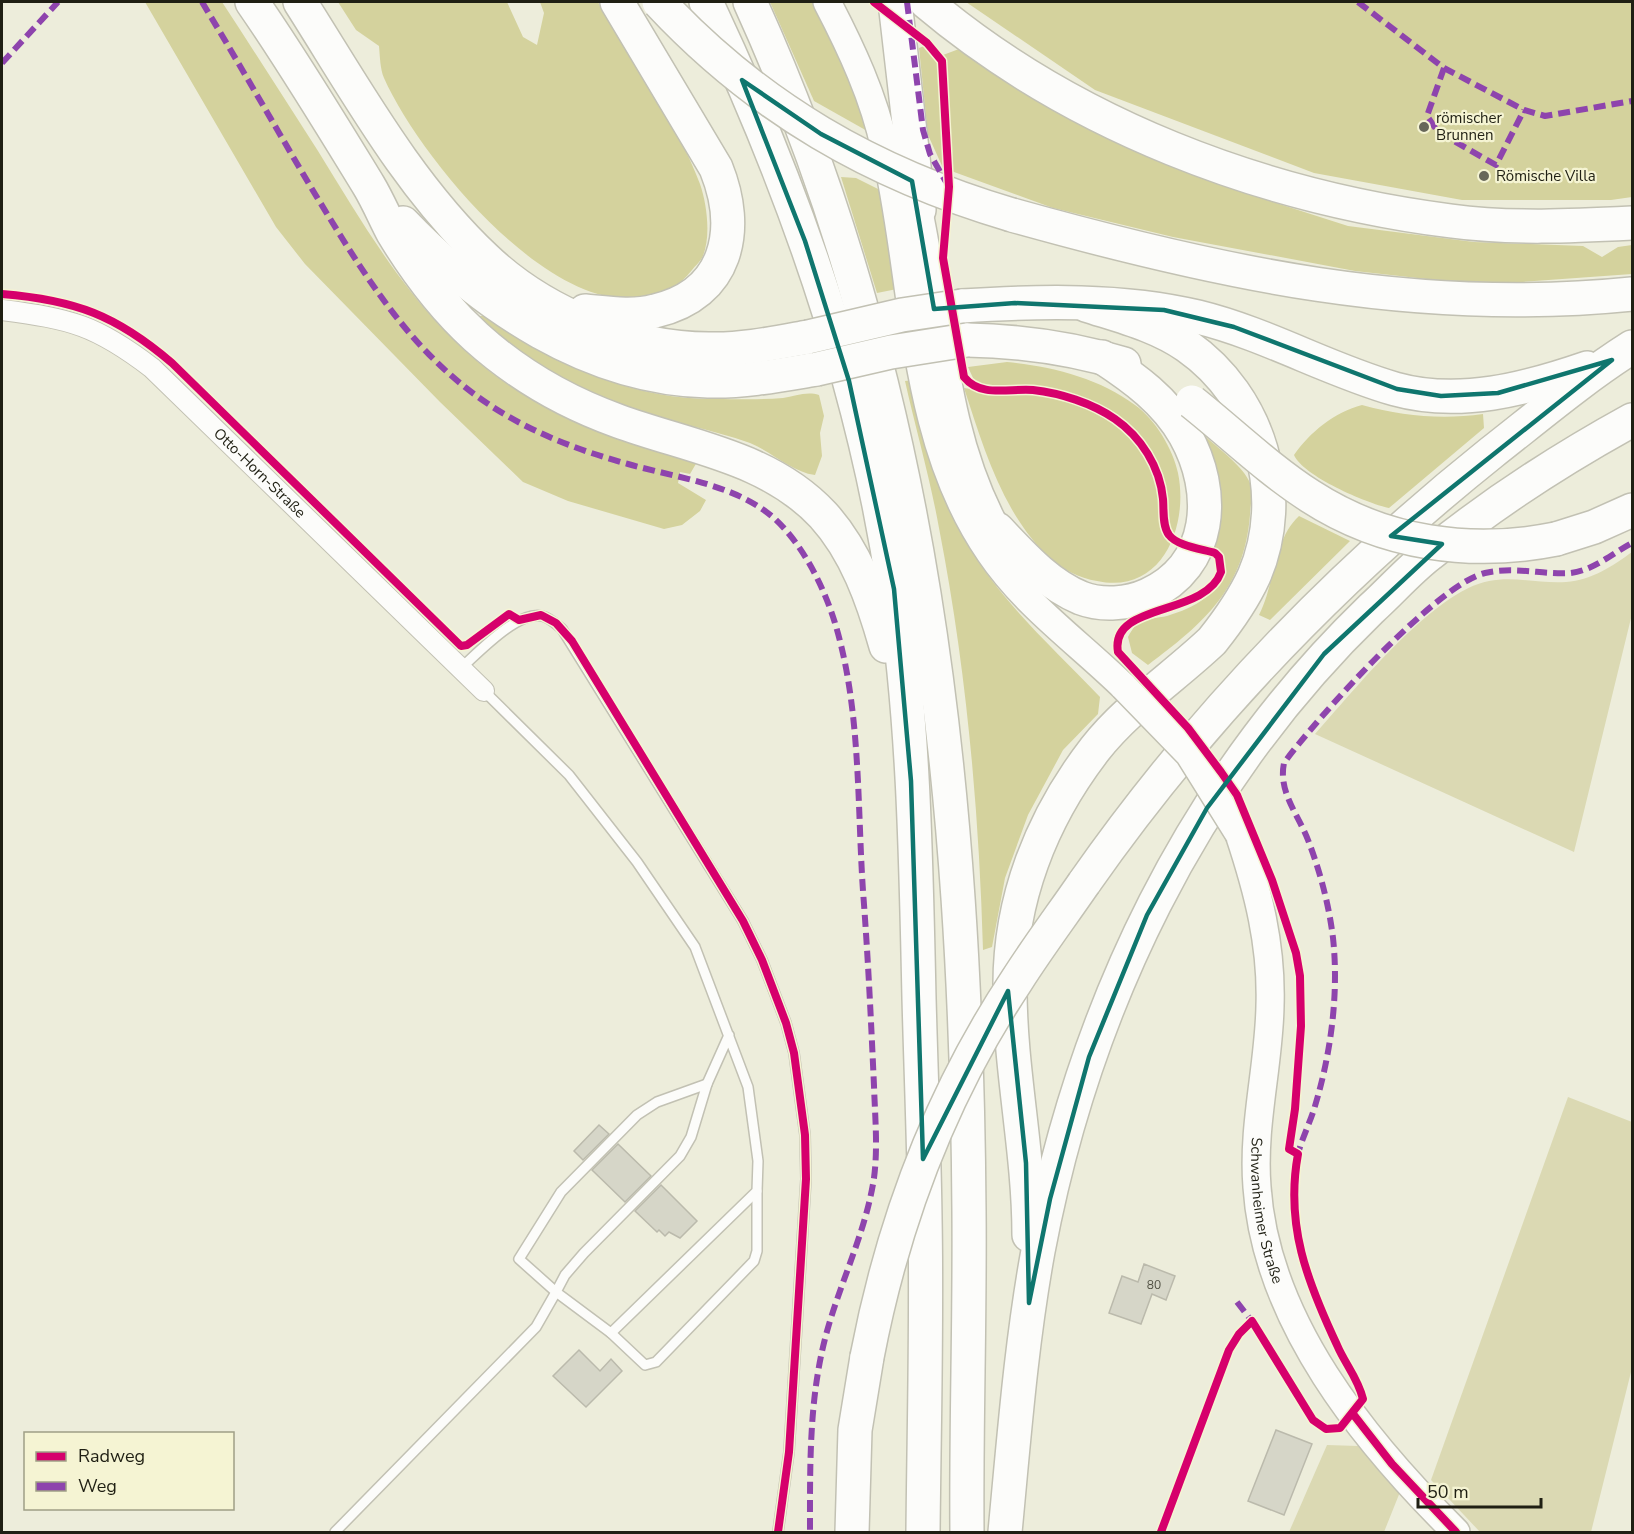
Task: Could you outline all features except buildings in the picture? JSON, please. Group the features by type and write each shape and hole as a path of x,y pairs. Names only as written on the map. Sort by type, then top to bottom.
{"highway":[{"path":"252,2 371,189 393,232 431,289 475,336 522,373 595,413 760,468 793,489 823,515 858,568 881,629 911,781"},
{"path":"300,2 380,126 431,198 493,265 540,299 628,337 671,346 707,349 742,348 808,337 902,315 962,306 1015,303 1164,310 1200,318 1266,339 1364,379 1420,394 1459,396 1498,393 1551,380 1622,354"},
{"path":"562,309 640,313 677,304 695,293 712,275 727,242 728,209 716,168 617,2"},
{"path":"659,2 706,50 740,78 822,134 899,176 1012,216 1190,261 1361,292 1464,300 1575,300 1632,294"},
{"path":"706,2 780,172 823,296 849,381 870,468 894,589 911,781 925,1221 923,1533"},
{"path":"750,2 812,148 861,300 896,438 927,602 949,770 965,1036 969,1212 967,1533"},
{"path":"895,2 919,210"},
{"path":"926,2 965,34 1011,65 1085,106 1166,145 1262,182 1382,210 1453,221 1564,225 1632,223"},
{"path":"371,189 426,247 480,294 516,320 563,344 639,371 707,381 769,377 891,352 967,340 1019,341 1102,357 1160,380 1192,402 1310,496 1372,528 1410,539 1473,547 1529,544 1556,539 1594,527 1632,510"},
{"path":"1029,1303 1029,1202 1010,989 1014,933 1026,877 1057,806 1096,748 1212,641 1228,621 1254,575 1265,538 1269,508 1266,469 1255,430 1237,398 1214,369 1172,337 1134,320 1086,305"},
{"path":"852,1533 855,1430 867,1357 891,1247 914,1181 938,1123 996,1014 1118,834 1205,726 1296,628 1433,500 1622,354"},
{"path":"997,529 1059,587 1095,602 1138,600 1168,584 1189,562 1200,539 1205,520 1203,487 1190,446 1178,424 1147,389 1102,357"},
{"path":"1005,1533 1029,1303 1050,1198 1089,1057 1119,976 1147,915 1207,808 1253,742 1324,654 1427,556 1505,497 1632,420"}],"street":[{"path":"827,2 862,76 885,148 930,410 956,488 989,553 1013,584 1090,653"},
{"path":"839,2 859,33 883,81 898,123 919,210 953,413 971,471 997,529 1090,653"},
{"name":"Otto-Horn-Straße","path":"2,310 58,318 91,328 118,342 152,368 484,691"},
{"name":"Schwanheimer Straße","path":"1090,653 1189,754 1239,834 1262,907 1270,961 1270,1008 1260,1105 1257,1187 1262,1224 1276,1282 1307,1345 1353,1414 1392,1464 1456,1533"}],"lane":[{"path":"460,668 511,625 526,617 541,615 562,628 743,921 776,994 794,1053 805,1135 806,1168 789,1452 778,1533"},
{"path":"484,691 569,775 673,912 695,947 748,1087 758,1161 757,1251 754,1262 656,1362 645,1365 611,1333 556,1292 519,1259 561,1192 637,1115 657,1102 707,1084"},
{"path":"335,1533 536,1327 565,1275 680,1156 699,1114 707,1084 729,1035"},
{"path":"611,1333 758,1191"}],"highlighted area":[{"path":"742,80 821,134 912,181 934,309 1015,303 1164,310 1234,327 1397,389 1441,396 1498,393 1612,360 1391,536 1442,544 1324,654 1207,808 1147,915 1089,1057 1050,1199 1029,1303 1026,1163 1008,991 923,1159 911,781 894,589 849,381 805,241"}],"shaded area":[{"path":"145,2 222,2 361,221 408,288 433,318 493,374 548,408 590,426 697,462 690,474 680,472 678,483 706,500 700,511 682,525 664,529 568,501 523,482 440,402 305,264 276,227"},
{"path":"338,2 507,2 523,37 537,45 544,13 540,2 598,2 679,137 700,184 705,201 707,230 701,260 677,285 665,291 646,297 609,297 569,282 530,257 492,224 457,187 426,148 401,110 384,78 379,46 356,30"},
{"path":"770,2 813,2 838,49 869,132 814,101"},
{"path":"966,2 1632,2 1632,197 1611,200 1462,200 1314,173 1095,90"},
{"path":"924,46 935,58 959,49 1054,110 1129,147 1230,188 1348,226 1474,242 1583,246 1602,257 1618,247 1632,245 1632,274 1480,285 1355,271 1173,237 1053,208 943,168 928,135 919,48"},
{"path":"841,177 856,178 882,191 897,289 877,293"},
{"path":"479,316 485,316 538,349 566,363 594,375 652,393 714,399 766,399 806,394 819,395 824,416 820,433 822,456 815,475 798,470 750,443 630,410 588,394 529,360 511,347"},
{"path":"1007,362 1057,370 1106,387 1142,411 1162,435 1172,454 1178,473 1179,514 1166,552 1154,567 1139,577 1120,583 1097,581 1072,573 1049,557 1019,521 996,478 964,388 971,389 973,378 968,367"},
{"path":"914,380 939,477 963,536 996,586 1036,632 1100,697 1098,714 1063,750 1028,815 1005,878 992,947 983,950 978,844 964,685 935,509 905,381"},
{"path":"1362,405 1422,416 1452,417 1483,414 1484,428 1389,508 1336,488 1309,471 1294,455 1324,424"},
{"path":"1206,437 1237,464 1250,483 1252,499 1246,541 1230,584 1218,602 1187,634 1148,665 1132,653 1128,637 1135,626 1147,620 1179,612 1200,602 1216,587 1221,577 1223,566 1221,554 1212,548 1200,439"},
{"path":"1299,516 1350,541 1270,620 1259,615 1284,537"},
{"path":"1632,552 1632,614 1574,852 1315,734 1372,670 1419,623 1444,603 1467,589 1499,580 1576,581 1602,572"},
{"path":"1568,1097 1632,1122 1632,1368 1591,1532 1480,1532 1431,1480"},
{"path":"1327,1445 1358,1446 1400,1492 1384,1532 1289,1532"}],"marked path":[{"path":"2,63 58,2"},
{"path":"202,2 359,264 406,329 432,358 495,408 532,429 603,457 724,490 759,507 775,519 795,541 825,595 843,656 854,722 876,1143 870,1200 835,1305 818,1370 811,1439 810,1532"},
{"path":"907,2 923,130 930,154 946,182"},
{"path":"1358,2 1444,68 1524,110 1545,116 1632,101"},
{"path":"1444,68 1427,116 1438,132 1496,165 1524,110"},
{"path":"1297,1158 1321,1086 1332,1023 1335,959 1324,888 1308,840 1286,793 1284,763 1322,717 1378,656 1438,601 1464,583 1485,573 1496,571 1571,573 1595,565 1632,543"},
{"path":"1237,1302 1254,1324"}],"cycle path":[{"path":"874,2 927,43 942,61 949,187 943,258 964,377 971,384 987,390 1033,390 1065,396 1096,408 1115,419 1141,444 1153,464 1161,487 1164,522 1169,535 1178,542 1215,553 1219,557 1221,572 1212,586 1197,596 1142,617 1128,625 1119,636 1118,652 1188,728 1237,795 1272,880 1296,953 1300,976 1301,1026 1295,1109 1289,1149 1298,1154 1294,1205 1297,1229 1301,1252 1316,1298 1363,1399 1340,1428 1326,1429 1313,1420 1252,1321 1239,1334 1229,1350 1161,1532"},
{"path":"2,294 73,306 113,322 152,346 461,646 467,645 509,614 519,620 541,615 556,623 572,641 743,921 762,960 786,1023 794,1053 805,1135 806,1179 789,1452 778,1532"},
{"path":"1353,1414 1392,1464 1456,1532"}],"place":[{"name":"römischer Brunnen","path":"1424,127"},
{"name":"Römische Villa","path":"1484,176"}]}
